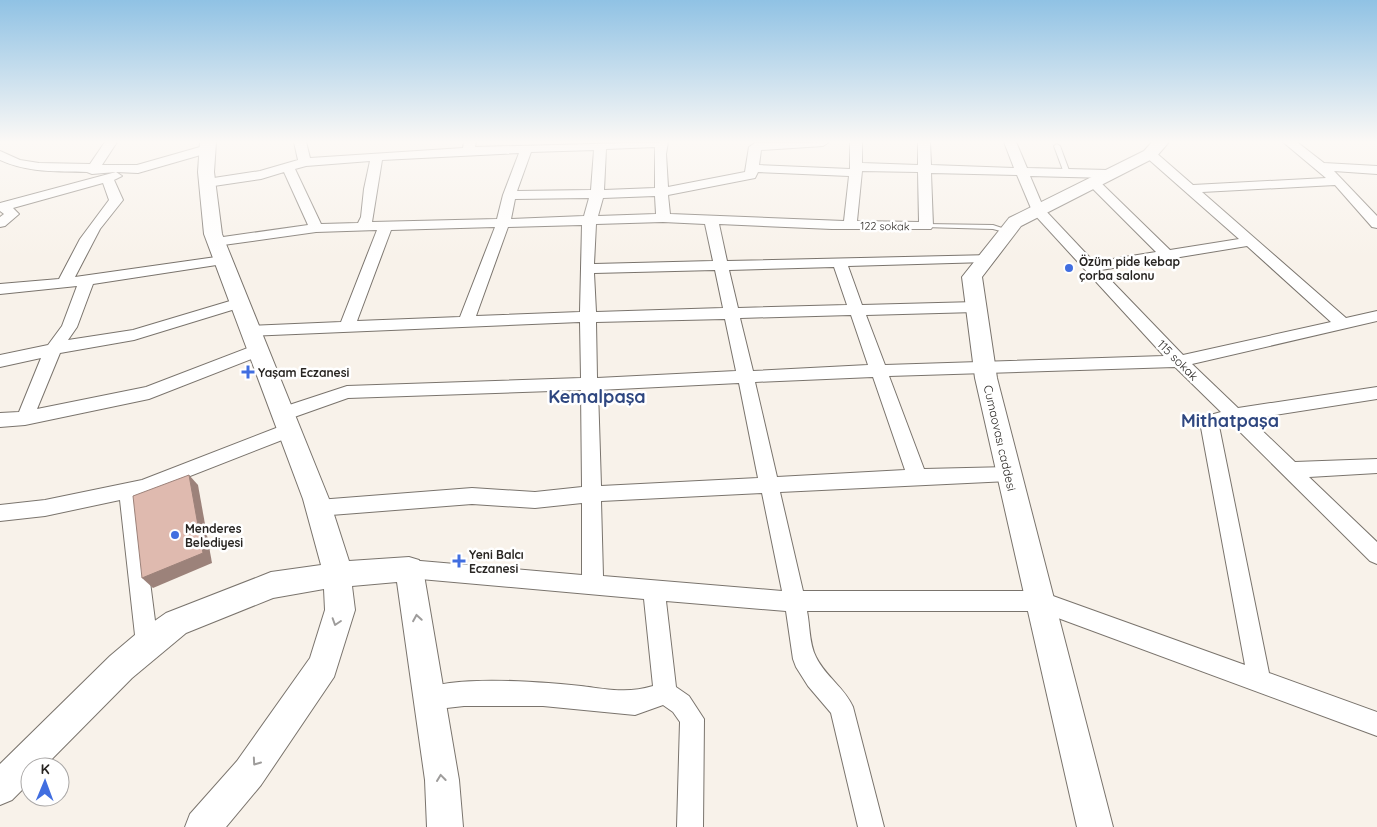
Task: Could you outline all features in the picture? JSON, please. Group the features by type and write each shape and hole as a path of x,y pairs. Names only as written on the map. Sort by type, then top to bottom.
{"main road":[{"name":"Cumaovası caddesi","path":"1095,827 1039,601 984,366 972,277 1014,222 1096,181"},
{"path":"203,827 249,772 323,666 340,610 335,562 318,508 213,234 207,183"},
{"path":"0,788 121,667 147,644 176,623 270,585 336,574 409,569 442,780 445,827"}],"street":[{"path":"2,207 98,181"},
{"path":"65,283 82,245 116,200 108,181"},
{"path":"207,183 223,181"},
{"path":"294,181 316,228"},
{"path":"363,227 368,217 371,181"},
{"path":"466,322 503,223 514,181"},
{"path":"593,585 587,269 590,220 597,194 598,181"},
{"path":"661,181 663,218"},
{"path":"509,195 662,192 722,181"},
{"path":"850,225 853,214 855,181"},
{"name":"122 sokak","path":"0,289 87,280 316,228 663,218 926,226 924,181"},
{"name":"115 sokak","path":"1026,181 1038,210 1090,267 1180,361 1377,555"},
{"path":"1103,181 1167,255"},
{"path":"1181,181 1188,190 1250,241 1344,324"},
{"path":"1188,190 1338,181 1375,220"},
{"path":"0,223 12,214 2,207"},
{"path":"711,220 795,601 804,659 816,678 841,707 871,827"},
{"path":"347,327 386,226"},
{"path":"1090,267 1250,241"},
{"path":"587,269 987,258"},
{"path":"839,261 917,477"},
{"path":"26,418 52,350 69,327 87,280"},
{"path":"0,361 74,344 134,335 240,303"},
{"path":"0,420 26,418 149,393 254,340 347,327 732,312 976,307"},
{"path":"0,513 45,508 144,487 348,392 590,384 984,366 1180,361 1377,316"},
{"path":"1259,682 1209,422 1235,415 1377,393"},
{"path":"1291,470 1377,466"},
{"path":"318,508 472,496 535,500 592,494 1009,474"},
{"path":"129,490 147,644"},
{"path":"409,569 795,601 1039,601 1377,724"},
{"path":"654,590 665,693"},
{"path":"429,698 464,694 543,694 635,703 665,693"},
{"path":"665,693 682,704 692,719 690,827"}],"lane":[{"path":"926,226 993,227 1008,231"}],"building":[{"name":"Menderes Belediyesi","path":"189,475 203,553 142,578 133,496"}],"place":[{"name":"Özüm pide kebap çorba salonu","path":"1069,268"},
{"name":"Yaşam Eczanesi","path":"248,372"},
{"name":"Menderes Belediyesi","path":"175,535"},
{"name":"Yeni Balcı Eczanesi","path":"459,561"}],"district":[{"name":"Kemalpaşa","path":"597,396"},
{"name":"Mithatpaşa","path":"1230,420"}]}
